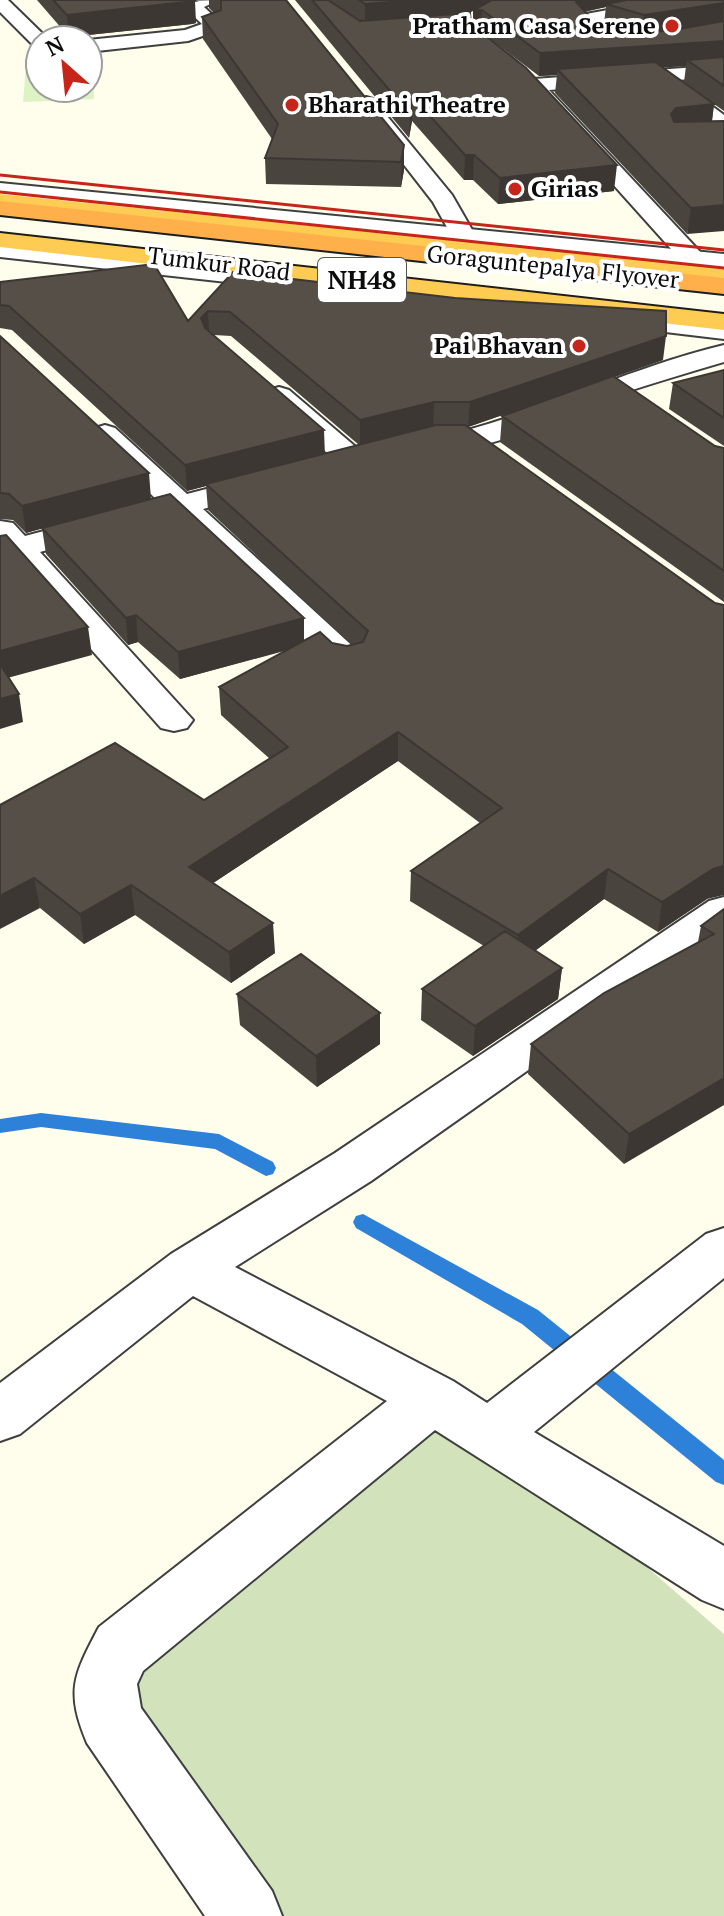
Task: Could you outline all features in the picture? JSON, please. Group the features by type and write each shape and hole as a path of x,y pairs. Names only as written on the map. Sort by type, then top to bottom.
{"highway":[{"name":"Tumkur Road","path":"0,201 714,271"},
{"name":"Goraguntepalya Flyover","path":"0,208 714,271"},
{"name":"Goraguntepalya Flyover","path":"0,225 724,303"},
{"name":"Tumkur Road","path":"0,240 724,322"}],"street":[{"path":"104,44 188,35 214,26 192,5 210,0"},
{"path":"692,0 592,18 586,25 594,34 630,44 654,45 724,33"},
{"path":"0,2 24,25"},
{"path":"714,271 528,80 659,77 724,71"},
{"path":"659,77 719,133"},
{"path":"356,90 444,200 463,235"},
{"path":"0,190 463,235 714,271"},
{"path":"0,250 724,331"},
{"path":"6,542 182,505 434,439 484,448 626,396 724,353"},
{"path":"252,373 349,461"},
{"path":"80,411 347,661"},
{"path":"6,542 174,720"},
{"path":"0,1416 190,1269 353,1167 724,911"},
{"path":"490,1435 554,1380 724,1249"},
{"path":"190,1269 433,1398 724,1580"},
{"path":"247,1916 110,1720 105,1682 121,1649 433,1398"}],"green space":[{"path":"430,1379 724,1634 724,1916 284,1916 87,1646"}],"building":[{"path":"53,0 193,0 195,1 67,15"},
{"path":"221,0 286,0 404,145 401,162 265,158 278,124 202,17 221,10"},
{"path":"312,0 328,0 360,21 470,13 471,24 526,68 617,165 500,178 474,155 465,155 413,97 410,114"},
{"path":"359,0 416,0 365,4"},
{"path":"492,0 578,0 576,2 592,19 628,32 669,31 724,21 724,41 540,53 482,10 473,11"},
{"path":"627,0 724,0 724,3 644,15 606,4"},
{"path":"724,57 724,86 687,60"},
{"path":"655,62 714,104 676,108 671,114 674,122 724,121 724,205 691,208 557,69"},
{"path":"154,264 188,321 233,272 455,298 666,311 666,336 470,402 434,402 360,420 230,312 208,311 201,318 205,328 324,430 185,465 9,306 0,305 0,282"},
{"path":"0,336 149,473 22,506 9,494 0,493"},
{"path":"724,370 724,418 673,383"},
{"path":"613,376 715,446 724,448 724,571 502,416"},
{"path":"436,425 465,425 715,603 724,605 724,866 713,869 662,902 608,869 518,935 411,871 502,808 398,732 189,867 273,923 229,952 131,885 80,914 34,878 0,896 0,805 115,743 204,800 288,747 219,687 320,632 332,643 347,646 363,642 368,631 206,484"},
{"path":"170,494 304,618 178,652 136,615 126,618 42,528"},
{"path":"6,535 88,627 0,651 0,536"},
{"path":"0,664 19,694 0,699"},
{"path":"724,909 724,1078 629,1134 531,1044 604,993 714,934 701,926"},
{"path":"505,931 562,968 475,1026 422,989"},
{"path":"301,954 380,1013 316,1056 237,994"}],"waterway":[{"path":"0,1126 41,1120 219,1142 266,1168"},
{"path":"363,1222 530,1317 724,1474"}],"railway":[{"path":"0,175 724,250"},
{"path":"0,192 724,268"}],"place":[{"name":"Pratham Casa Serene","path":"672,26"},
{"name":"Bharathi Theatre","path":"292,105"},
{"name":"Girias","path":"515,189"},
{"name":"Pai Bhavan","path":"579,346"}]}
